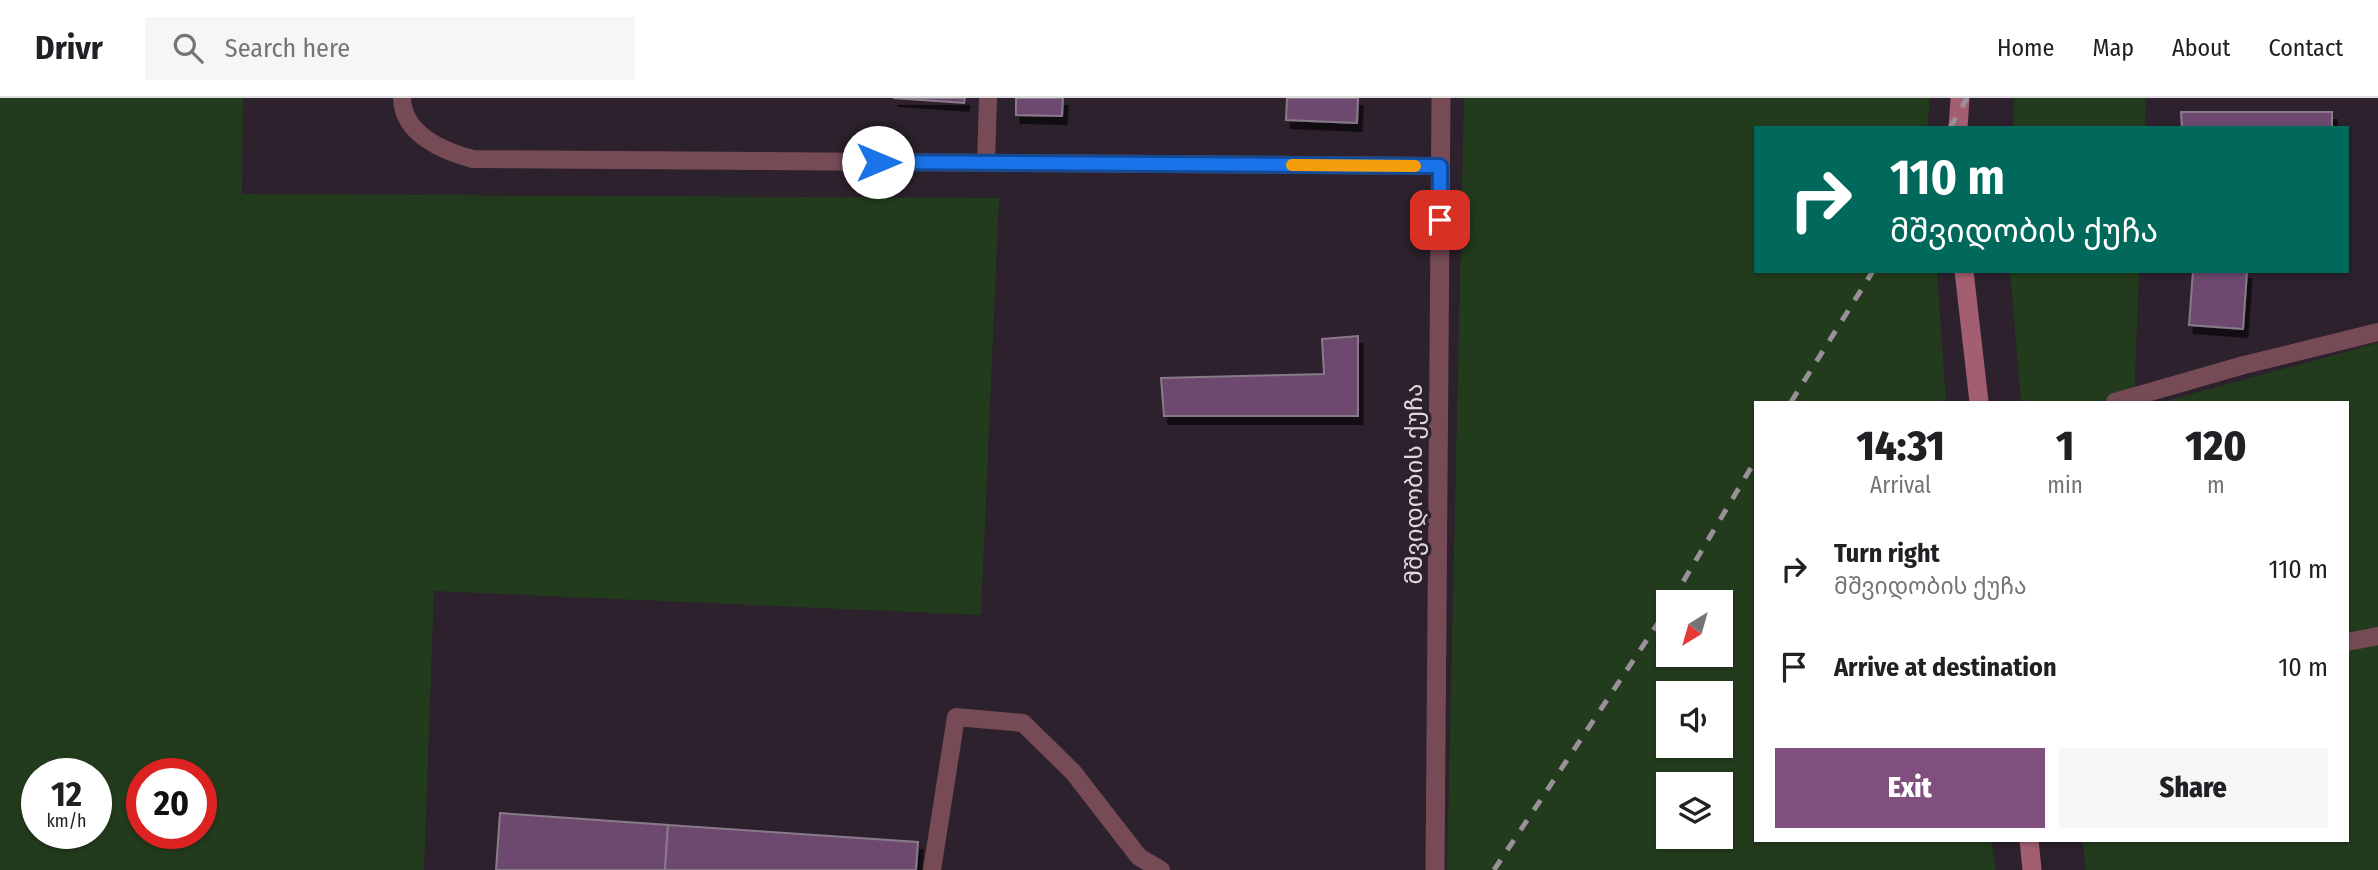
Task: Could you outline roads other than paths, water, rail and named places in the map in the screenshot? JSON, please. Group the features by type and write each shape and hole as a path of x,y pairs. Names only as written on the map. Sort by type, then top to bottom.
{"main road":[{"path":"1958,126 1960,98"},
{"path":"1964,273 1979,401"},
{"path":"2029,842 2032,870"}],"street":[{"name":"მშვიდობის ქუჩა","path":"1435,870 1441,98"}],"lane":[{"path":"402,98 402,112 426,140 447,152 473,159 1440,166"},
{"path":"986,163 989,98"},
{"path":"2118,401 2244,365 2378,332"},
{"path":"2349,642 2378,636"},
{"path":"932,870 956,717 1023,723 1073,772 1139,857 1161,870"}],"railway":[{"path":"1951,126 1967,98"},
{"path":"1792,401 1872,273"},
{"path":"1678,590 1754,463"},
{"path":"1494,870 1656,626"}]}
